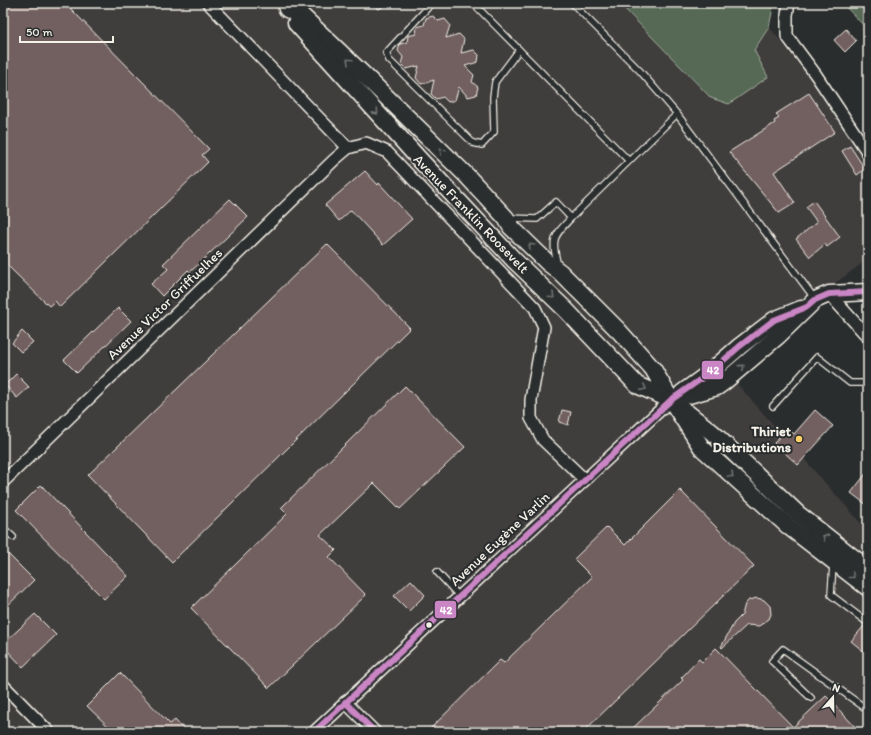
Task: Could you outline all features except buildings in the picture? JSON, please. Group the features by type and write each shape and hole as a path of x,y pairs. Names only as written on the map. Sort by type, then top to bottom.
{"main road":[{"name":"Avenue Franklin Roosevelt","path":"284,6 302,16 365,76 467,176 506,218 516,232 548,263 560,272 619,331 653,369 670,400 702,448 758,500 868,588"},
{"name":"Avenue Franklin Roosevelt","path":"284,6 295,23 404,143 514,260 566,310 637,385 670,400 713,433 798,514 868,569"},
{"path":"670,400 716,388 778,336 817,300 868,292"}],"street":[{"path":"208,3 348,148"},
{"path":"790,3 787,15 787,36 816,75 868,153"},
{"name":"Avenue Victor Griffuelhes","path":"3,482 329,165 348,148 366,143 387,152 535,308 544,327 531,400 531,418 543,440 585,480"},
{"path":"817,300 868,337"},
{"name":"Avenue Eugène Varlin","path":"314,732 670,400"},
{"path":"3,685 49,732"},
{"path":"345,702 375,732"}],"lane":[{"path":"432,3 386,53 389,60 474,143 482,145 494,132 493,97 495,82 520,50"},
{"path":"473,3 629,161"},
{"path":"572,3 640,71 677,114 817,300"},
{"path":"560,272 554,250 555,236 677,114"},
{"path":"506,218 537,219 556,202 572,218"},
{"path":"773,406 817,357 850,383 868,383"},
{"path":"3,528 13,537"},
{"path":"833,561 831,595 868,623"},
{"path":"437,572 460,597"},
{"path":"811,698 772,661 783,649 868,710"}],"shaded area":[{"path":"3,3 619,3 711,98 754,50 769,27 810,76 868,167 868,259 722,367 868,531 868,732 3,732"}],"green space":[{"path":"619,3 774,3 769,27 754,50 768,77 729,104 711,98"},
{"path":"842,3 868,3 868,30"}],"transit line":[{"name":"42","path":"314,732 671,400 708,374 740,346 774,320 807,307 815,300 829,294 868,292"},
{"name":"42","path":"345,702 375,732"}],"place":[{"name":"Thiriet Distributions","path":"799,439"}]}
